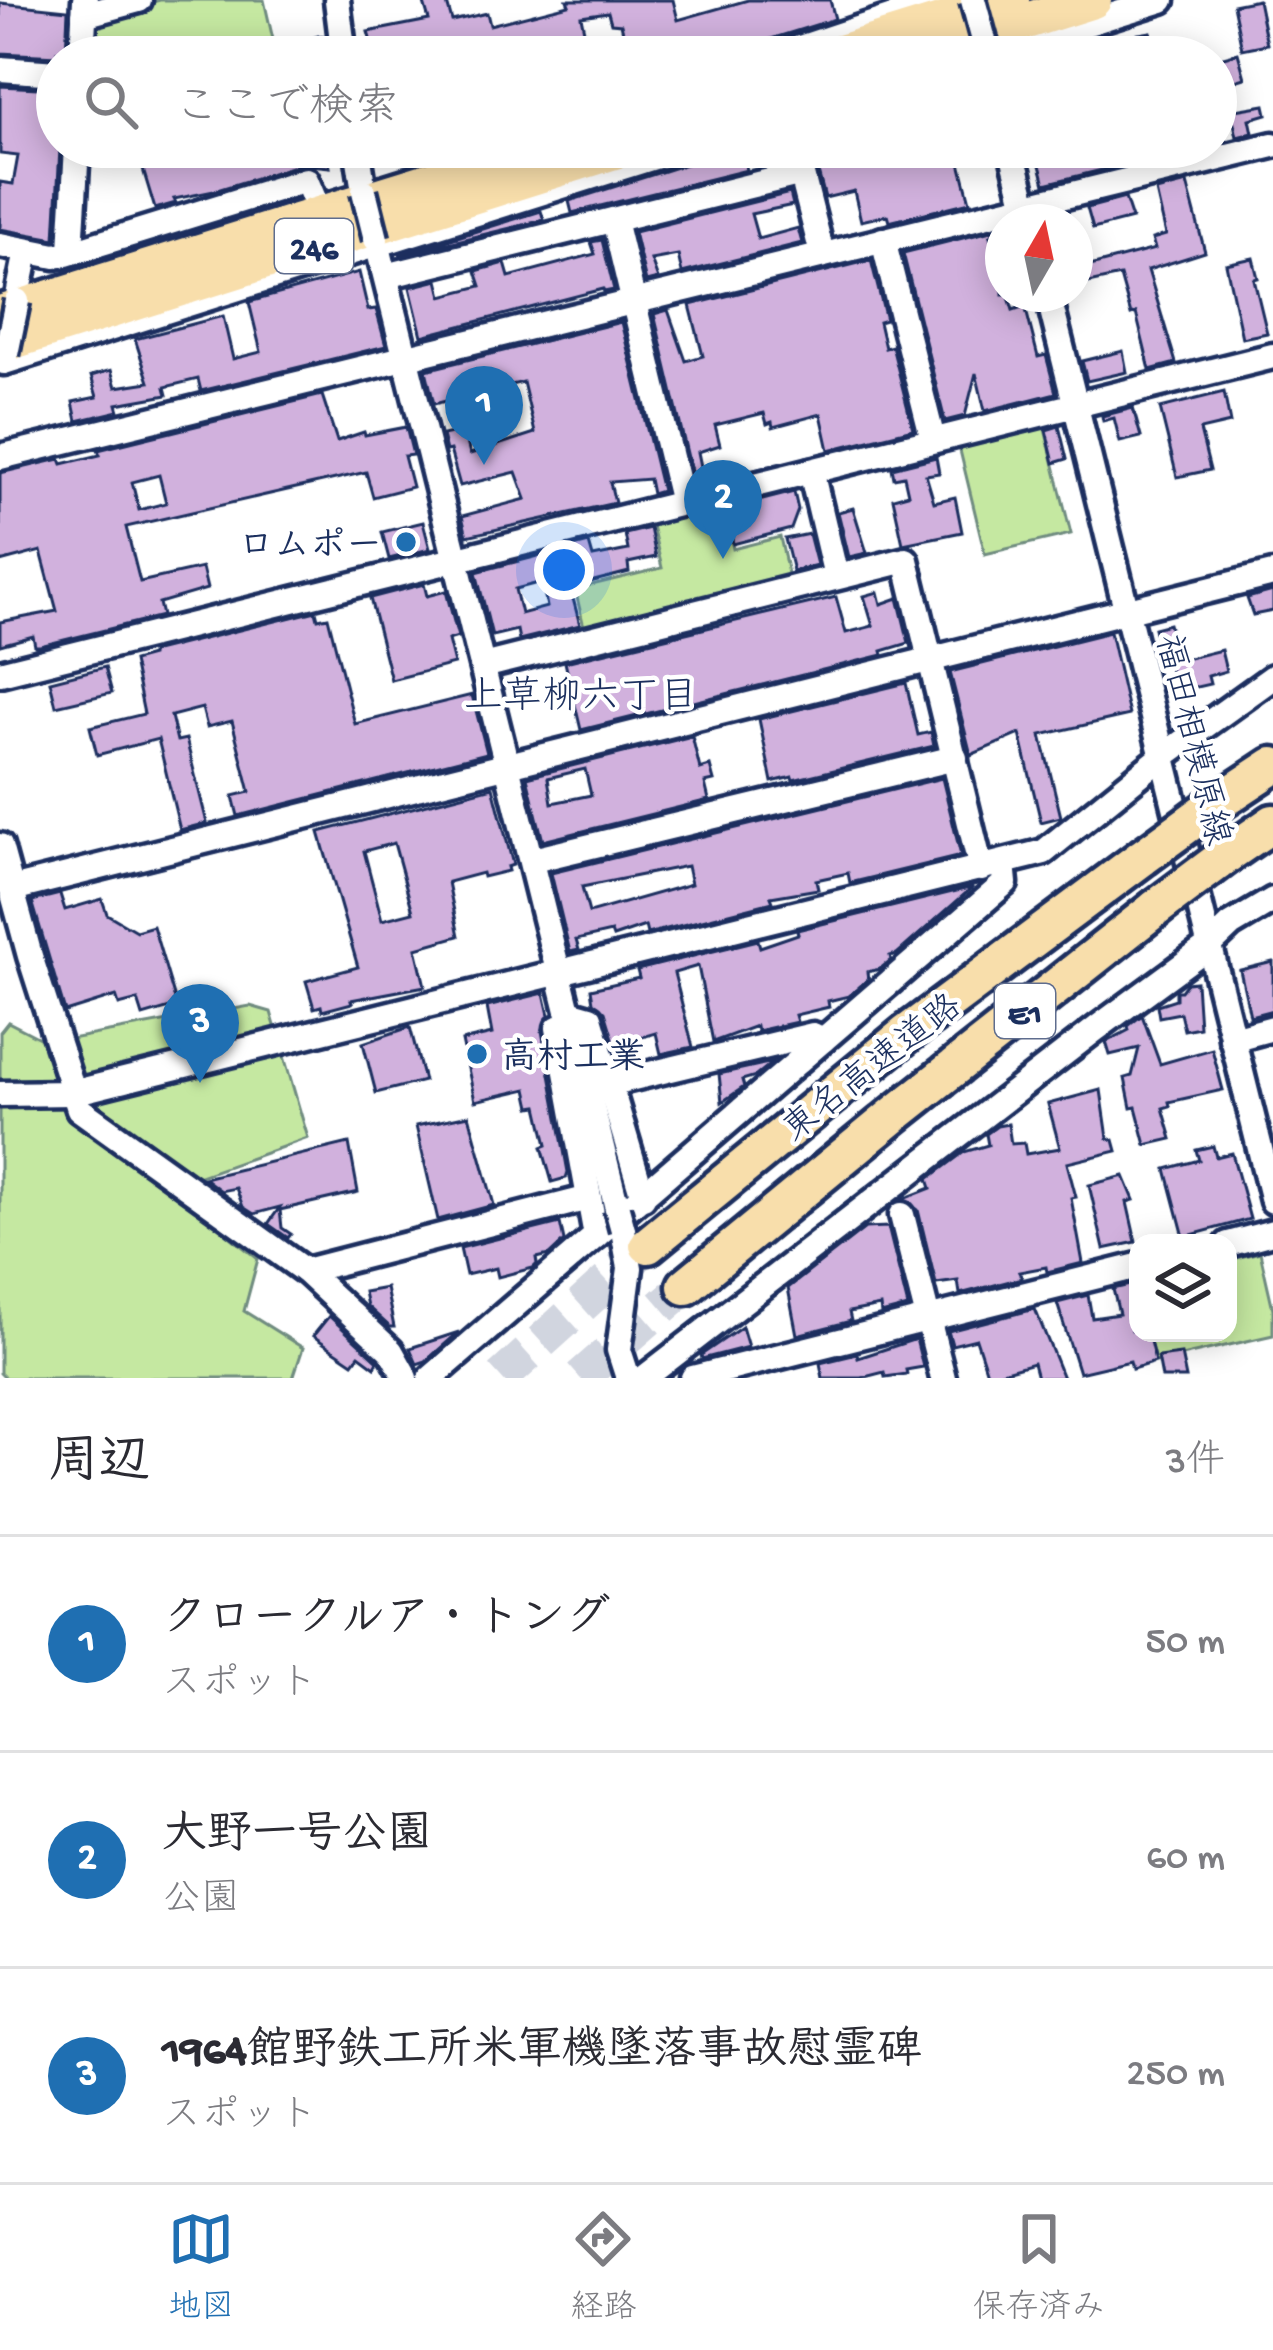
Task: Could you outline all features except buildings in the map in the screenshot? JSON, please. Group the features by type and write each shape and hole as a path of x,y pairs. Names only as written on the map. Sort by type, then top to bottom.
{"highway":[{"path":"895,36 1011,0"},
{"path":"979,36 1093,0"},
{"name":"246","path":"9,302 466,168"},
{"name":"246","path":"2,360 566,168"},
{"name":"東名高速道路","path":"629,1227 905,1034 1143,856 1273,766"},
{"name":"東名高速道路","path":"686,1286 894,1114 1156,908 1273,824"}],"street":[{"path":"84,8 139,0"},
{"path":"337,0 341,36"},
{"path":"836,36 944,0"},
{"path":"974,0 981,36"},
{"path":"1048,36 1162,0"},
{"path":"0,69 36,72"},
{"path":"1237,155 1273,145"},
{"path":"71,250 76,168"},
{"path":"360,168 569,1012 629,1227 630,1268 620,1350 643,1375 1231,925 1273,900"},
{"path":"9,302 314,199 421,168"},
{"path":"27,251 9,302 2,360 618,168"},
{"path":"801,168 822,254"},
{"path":"1016,168 1026,204"},
{"path":"1060,204 1190,168"},
{"path":"386,277 802,173"},
{"path":"0,245 55,256 306,180 314,199"},
{"path":"614,220 682,503"},
{"path":"0,457 822,254 985,221"},
{"path":"883,240 933,440"},
{"name":"福田相模原線","path":"1053,312 1273,1202"},
{"path":"0,673 1273,356"},
{"path":"811,471 836,576"},
{"path":"431,1378 1005,883 992,866 956,758 906,560 483,666"},
{"path":"12,889 1273,574"},
{"path":"0,1094 72,1094 1044,852 1163,756 1273,677"},
{"path":"533,860 956,758"},
{"path":"0,846 79,1109 305,1270 391,1351 406,1378"},
{"path":"569,1012 590,1018 644,1197"},
{"path":"569,1012 558,1028 596,1236"},
{"path":"1232,1039 1273,1028"},
{"path":"608,1084 813,1034 823,1040"},
{"path":"305,1270 589,1198"},
{"path":"902,1215 944,1378"},
{"path":"1237,1242 1273,1232"},
{"path":"693,1378 1129,1268"}],"green space":[{"path":"160,0 264,0 272,36 85,36 86,19"},
{"path":"1043,421 1071,534 985,554 958,442"},
{"path":"722,499 733,549 780,537 790,583 586,635 575,589 662,568 650,517"},
{"path":"250,1006 271,1012 308,1138 169,1187 258,1259 244,1311 303,1348 293,1378 5,1378 0,1373 0,1032 8,1022 49,1043"},
{"path":"1260,1252 1273,1309 1273,1335 1155,1362 1150,1342 1237,1342 1237,1258"}],"tunnel":[{"path":"501,1378 648,1245"},
{"path":"580,1378 686,1286"}],"place":[{"name":"クロークルア・トング","path":"484,465"},
{"name":"ロムポー","path":"406,542"},
{"name":"大野一号公園","path":"723,559"},
{"name":"高村工業","path":"477,1054"},
{"name":"1964館野鉄工所米軍機墜落事故慰霊碑","path":"200,1083"}],"district":[{"name":"上草柳六丁目","path":"581,693"}]}
